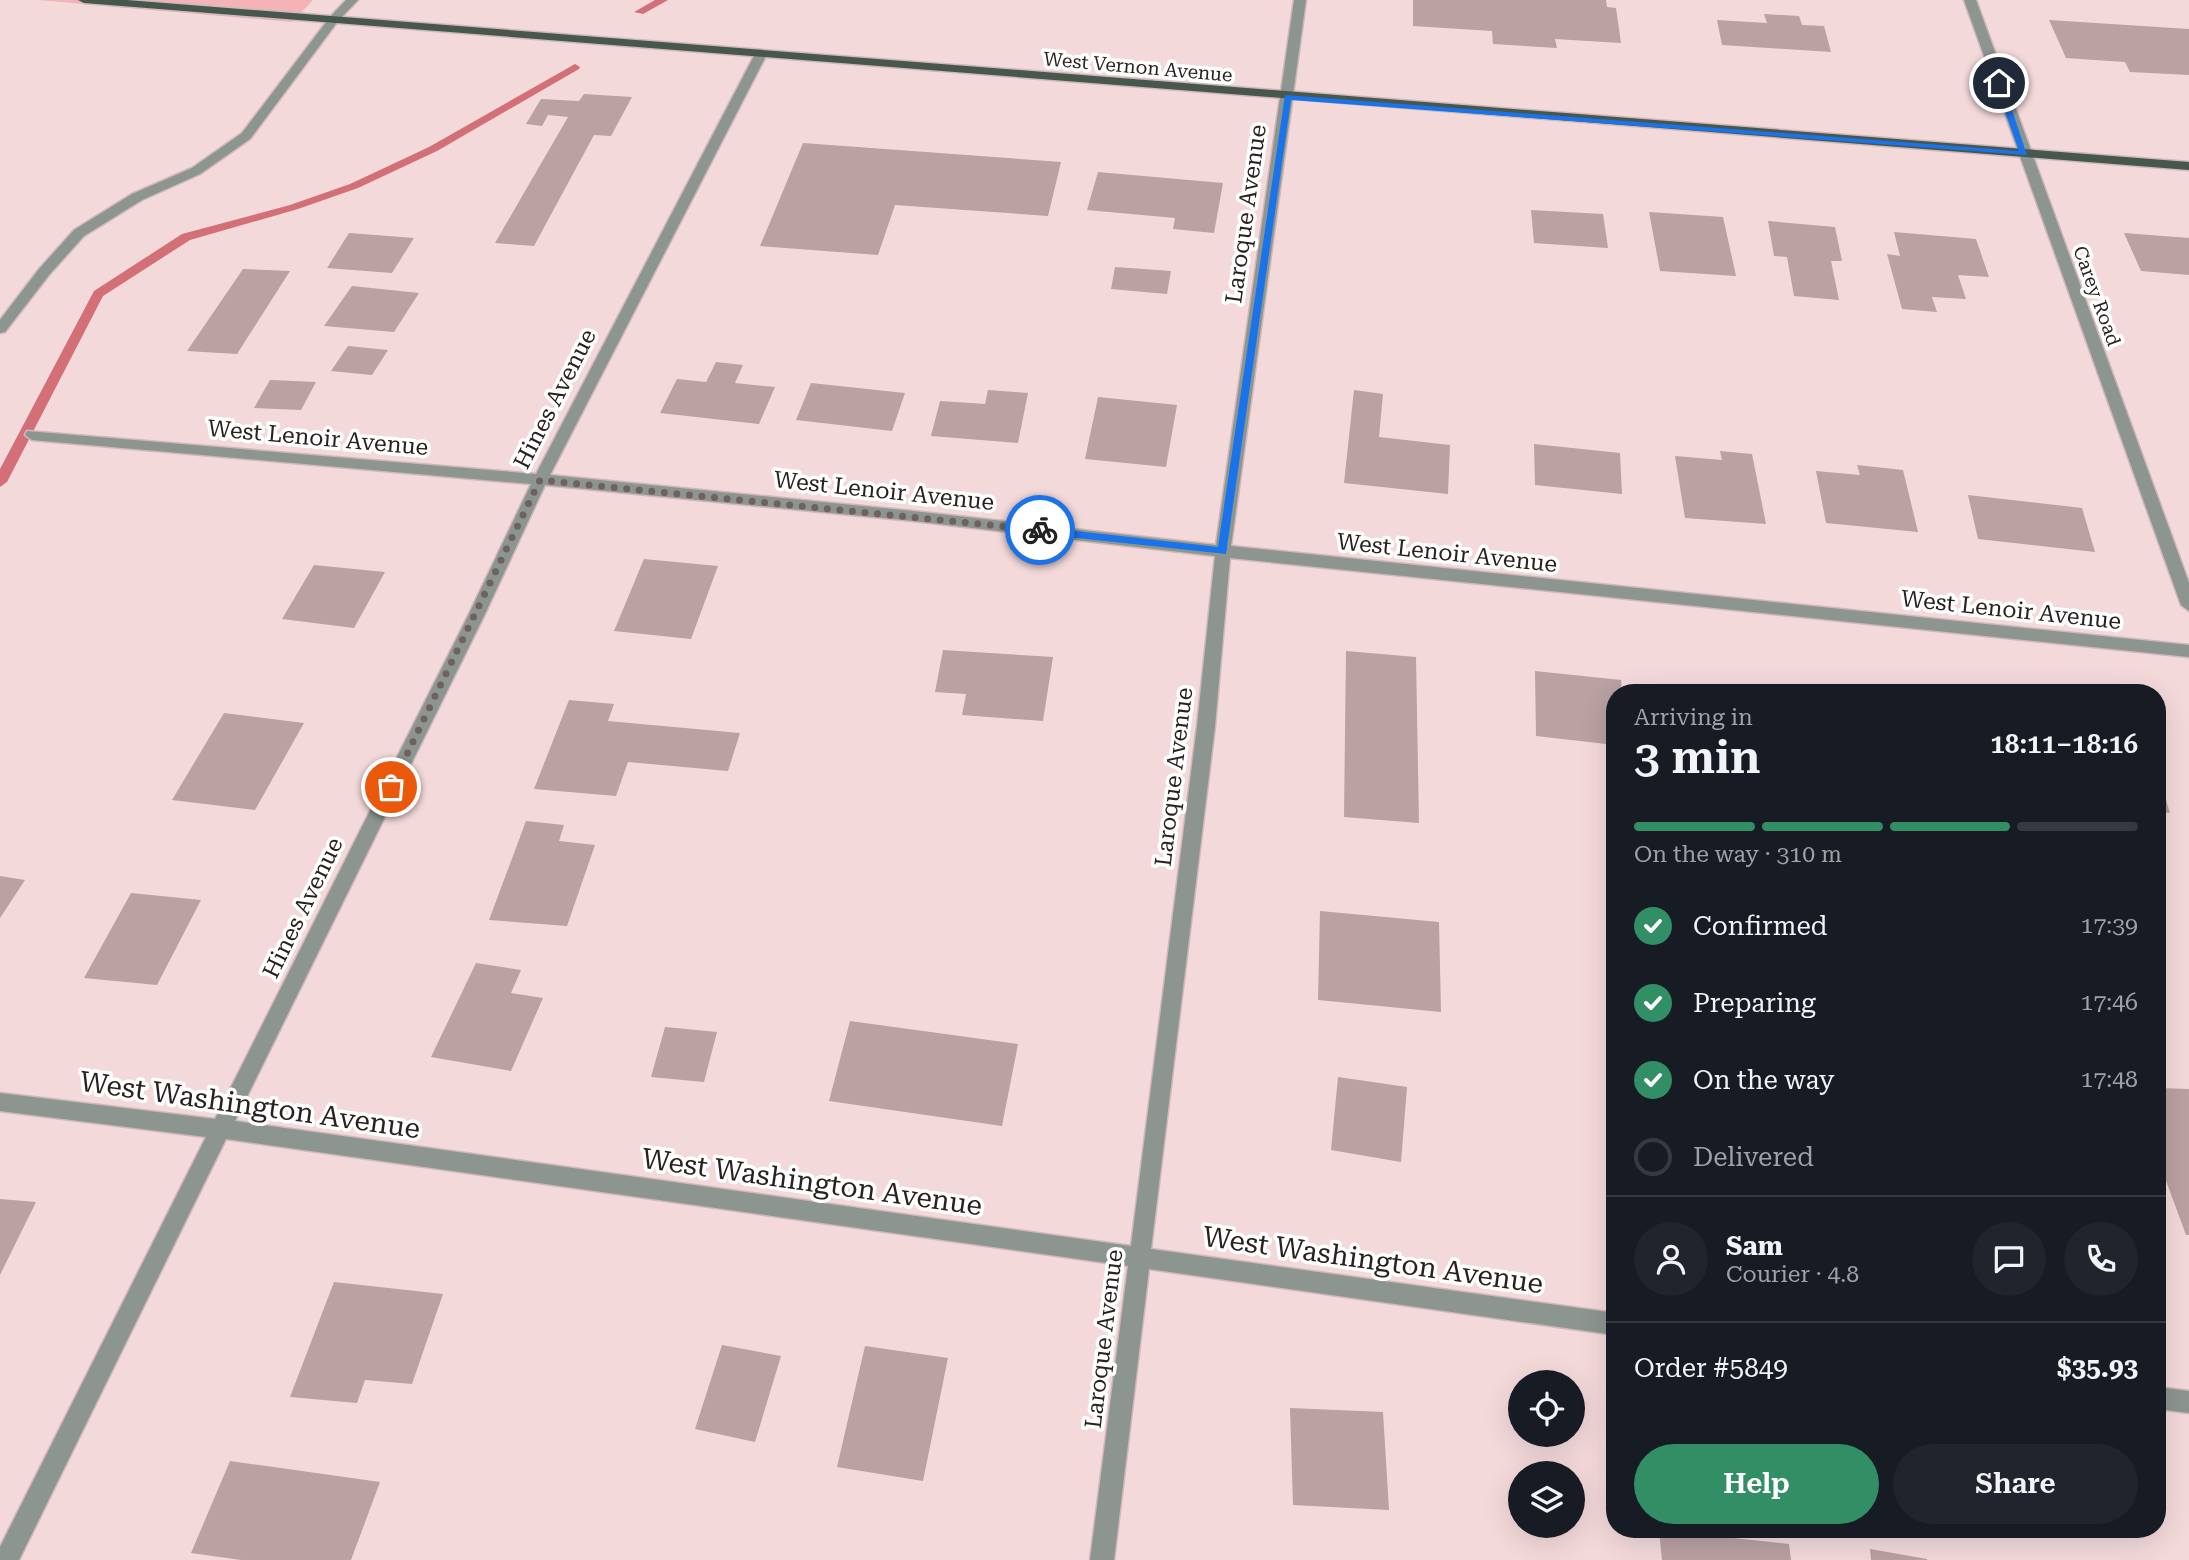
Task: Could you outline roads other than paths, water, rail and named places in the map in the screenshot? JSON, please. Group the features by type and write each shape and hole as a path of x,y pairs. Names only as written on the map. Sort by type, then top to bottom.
{"main road":[{"name":"West Vernon Avenue","path":"84,0 1287,97 2189,166"}],"street":[{"path":"0,329 44,272 79,233 138,197 196,171 246,136 334,19 352,0"},
{"name":"Laroque Avenue","path":"1102,1560 1204,740 1223,551 1300,0"},
{"name":"Carey Road","path":"1970,0 2189,605"},
{"name":"Hines Avenue","path":"5,1560 221,1129 540,480 761,54"},
{"name":"West Lenoir Avenue","path":"32,435 913,516 1223,551 2189,651"},
{"name":"West Washington Avenue","path":"0,1102 221,1129 1606,1323"},
{"path":"2166,1399 2189,1402"}],"waterway":[{"path":"639,12 663,0"},
{"path":"0,482 98,294 186,237 294,207 354,186 433,149 575,67"}]}
